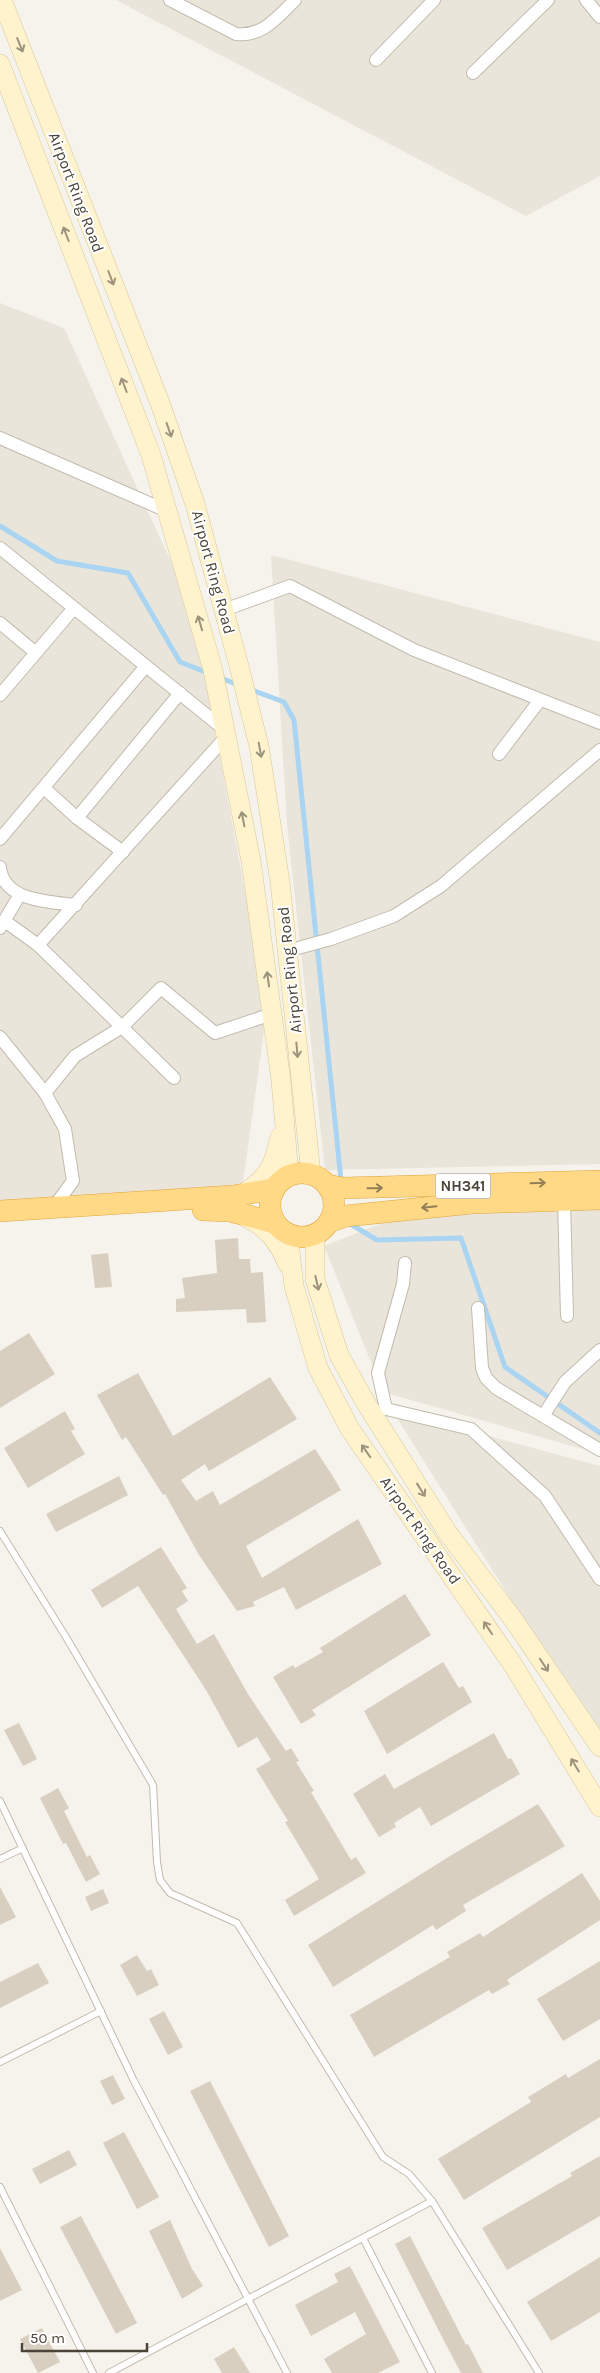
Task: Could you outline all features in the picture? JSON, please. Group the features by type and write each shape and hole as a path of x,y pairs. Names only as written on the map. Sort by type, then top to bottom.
{"highway":[{"name":"NH341","path":"0,1211 243,1194 280,1183 302,1173 343,1188 600,1182"},
{"path":"319,1180 334,1203 322,1228"},
{"path":"280,1183 269,1206 281,1229"},
{"name":"NH341","path":"53,1208 230,1211 306,1238 346,1216 472,1203 600,1199"}],"main road":[{"name":"Airport Ring Road","path":"2,0 160,403 195,504 224,610 259,746 280,882 319,1180"},
{"name":"Airport Ring Road","path":"0,64 152,455 213,670 251,861 272,1014 284,1109 288,1164 280,1183"},
{"path":"243,1194 258,1185 272,1168 280,1137 284,1109"},
{"path":"230,1211 256,1222 275,1240 287,1261 294,1286"},
{"name":"Airport Ring Road","path":"322,1228 315,1279 339,1355 448,1532 513,1619 600,1747"},
{"name":"Airport Ring Road","path":"281,1229 294,1286 318,1368 350,1429 514,1665 600,1807"}],"street":[{"path":"170,0 236,34 246,35 258,32 294,0"},
{"path":"376,60 434,0"},
{"path":"473,73 548,0"},
{"path":"586,0 600,17"},
{"path":"0,438 168,511"},
{"path":"0,548 180,693 226,733 123,852 38,945"},
{"path":"224,610 290,586 414,650 600,724"},
{"path":"0,695 74,608"},
{"path":"0,623 36,653"},
{"path":"0,840 146,666"},
{"path":"77,818 180,693"},
{"path":"500,754 540,700"},
{"path":"288,950 331,939 394,916 441,886 600,750"},
{"path":"44,788 77,818 123,852"},
{"path":"0,866 1,875 19,896 76,905"},
{"path":"19,896 3,925 38,945 174,1078"},
{"path":"45,1093 75,1056 122,1027 161,988 215,1033 272,1014"},
{"path":"0,1037 45,1093 65,1129 73,1181 53,1208"},
{"path":"564,1200 566,1316"},
{"path":"405,1263 403,1284 378,1373 386,1409 471,1429 545,1496 600,1580"},
{"path":"478,1308 482,1368 486,1378 496,1388 600,1450"},
{"path":"543,1416 578,1368 600,1350"}],"lane":[{"path":"0,1531 66,1636 153,1785 156,1862 160,1880 170,1893 237,1923 383,2157 409,2174 432,2201 539,2373"},
{"path":"0,1801 134,2081 287,2373"},
{"path":"0,1859 23,1848"},
{"path":"0,2062 101,2011"},
{"path":"0,2187 93,2373"},
{"path":"109,2373 432,2201"},
{"path":"364,2238 432,2373"}],"shaded area":[{"path":"116,0 600,0 600,176 526,216"},
{"path":"0,303 64,328 192,608 267,1009 243,1183 0,1219"},
{"path":"271,555 600,642 600,1164 325,1170 287,825"},
{"path":"564,1198 600,1203 600,1454 383,1392 324,1246 387,1221"},
{"path":"392,1410 600,1466 600,1742"}],"building":[{"path":"238,1238 239,1259 250,1259 251,1273 263,1272 266,1322 247,1323 246,1309 176,1312 176,1299 185,1298 182,1278 217,1273 215,1240"},
{"path":"108,1253 112,1287 95,1288 91,1255"},
{"path":"29,1333 55,1374 0,1408 0,1351"},
{"path":"138,1373 173,1436 270,1377 297,1419 209,1471 205,1464 181,1480 196,1501 213,1491 220,1505 315,1449 332,1475 341,1490 246,1546 262,1578 358,1519 382,1564 296,1610 284,1587 253,1602 255,1606 237,1611 199,1555 165,1494 163,1495 126,1437 122,1440 97,1395"},
{"path":"65,1411 75,1429 71,1431 85,1454 28,1488 4,1448"},
{"path":"119,1476 128,1495 56,1532 46,1514"},
{"path":"161,1547 187,1588 182,1591 188,1601 176,1609 197,1644 214,1634 248,1694 286,1751 291,1748 299,1761 296,1762 314,1791 311,1792 351,1860 356,1857 366,1873 294,1916 285,1900 319,1879 285,1822 288,1821 256,1769 271,1760 257,1737 238,1748 206,1690 138,1586 102,1608 91,1590"},
{"path":"405,1594 431,1635 312,1710 316,1715 301,1724 273,1677 293,1665 295,1668 323,1652 320,1648"},
{"path":"443,1662 459,1688 463,1686 472,1702 387,1754 364,1711"},
{"path":"19,1723 37,1759 23,1766 4,1730"},
{"path":"494,1733 508,1759 511,1758 520,1774 431,1826 420,1807 394,1823 396,1827 379,1837 353,1794 385,1774 394,1789"},
{"path":"58,1788 69,1808 64,1811 87,1857 90,1855 100,1874 86,1882 66,1843 63,1844 40,1798"},
{"path":"538,1804 565,1846 463,1905 466,1911 436,1930 433,1925 333,1987 308,1945 450,1856"},
{"path":"582,1873 600,1901 600,1920 507,1980 510,1984 492,1994 489,1990 374,2057 350,2015 450,1957 447,1952 480,1933 483,1937"},
{"path":"0,1887 16,1917 0,1925"},
{"path":"103,1889 109,1903 91,1911 85,1897"},
{"path":"137,1955 147,1971 151,1969 159,1985 137,1996 120,1965"},
{"path":"600,1961 600,2019 563,2041 537,1999"},
{"path":"38,1963 49,1983 0,2008 0,1982"},
{"path":"164,2011 183,2047 168,2055 149,2019"},
{"path":"600,2059 600,2117 464,2200 438,2159 531,2102 528,2097 566,2074 568,2078"},
{"path":"113,2075 125,2099 112,2105 100,2081"},
{"path":"210,2081 289,2236 269,2247 190,2091"},
{"path":"124,2132 159,2197 137,2209 103,2143"},
{"path":"69,2150 77,2165 40,2184 32,2169"},
{"path":"600,2156 600,2216 507,2270 482,2228 572,2176 570,2173"},
{"path":"81,2216 137,2323 116,2334 60,2227"},
{"path":"170,2220 192,2269 203,2286 182,2299 149,2231"},
{"path":"410,2236 466,2345 468,2344 483,2373 461,2373 395,2244"},
{"path":"0,2248 22,2290 0,2301"},
{"path":"600,2257 600,2312 551,2341 527,2302"},
{"path":"350,2266 400,2362 378,2373 332,2373 324,2359 366,2334 355,2312 311,2336 295,2305 338,2282 334,2274"},
{"path":"42,2328 60,2362 38,2373 20,2339"},
{"path":"234,2347 250,2373 222,2373 214,2359"}],"waterway":[{"path":"0,526 57,561 128,573 180,662 208,673"},
{"path":"218,677 239,685"},
{"path":"249,689 284,702 294,720 341,1180"},
{"path":"352,1225 377,1240 461,1238 505,1367 600,1433"}]}
